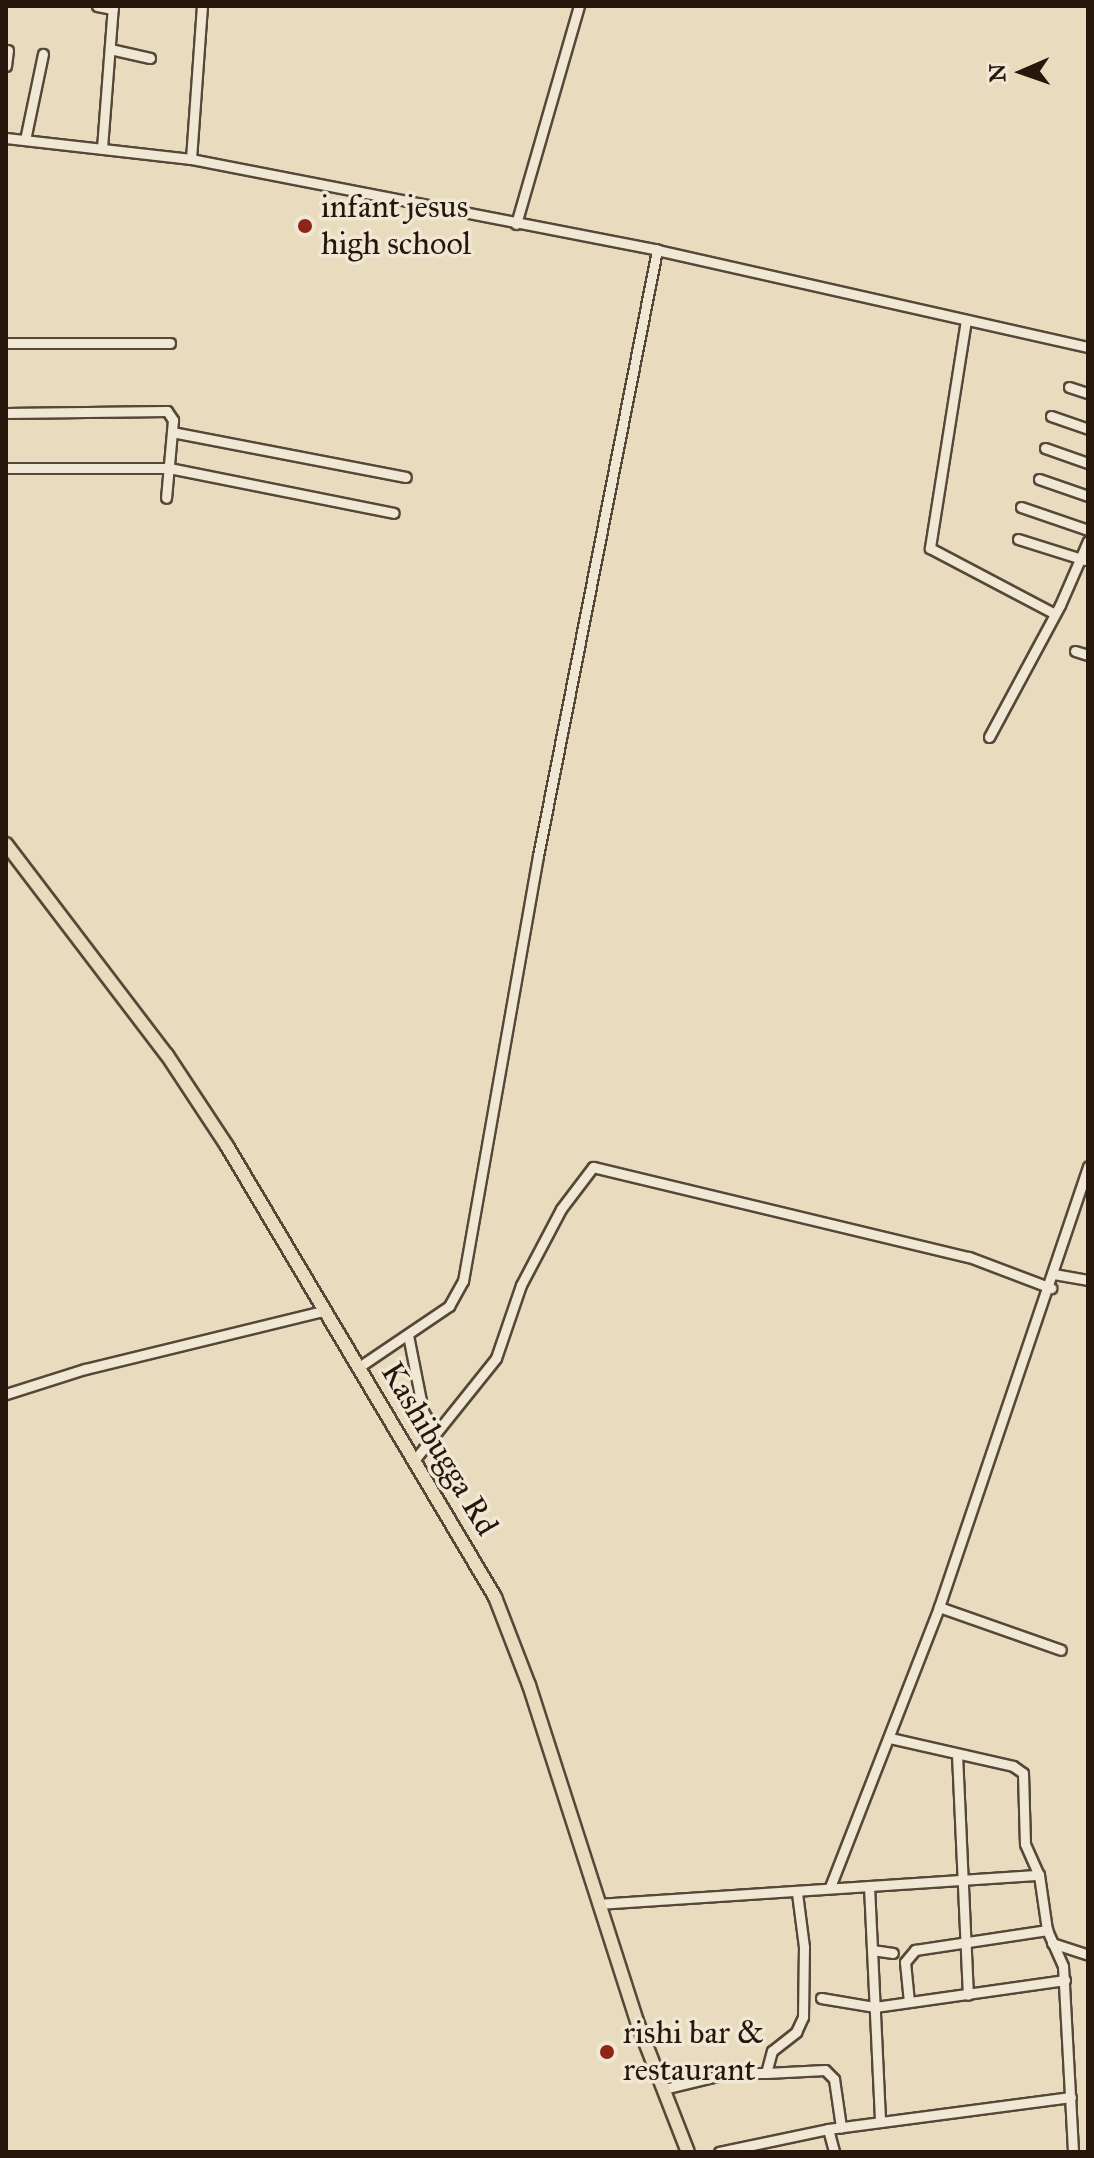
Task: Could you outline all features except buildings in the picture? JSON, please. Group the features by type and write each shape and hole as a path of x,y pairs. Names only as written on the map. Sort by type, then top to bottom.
{"main road":[{"name":"Kashibugga Rd","path":"6,844 167,1055 416,1458 495,1597 529,1685 598,1904 688,2152"}],"street":[{"path":"97,6 113,7 102,148"},
{"path":"191,159 202,6"},
{"path":"516,224 579,6"},
{"path":"110,49 150,58"},
{"path":"6,66 8,50"},
{"path":"25,140 43,54"},
{"path":"6,138 191,159 657,250 1088,347"},
{"path":"359,1367 449,1306 463,1281 538,856 657,250"},
{"path":"966,320 930,548 1055,614"},
{"path":"6,343 170,343"},
{"path":"1069,387 1088,393"},
{"path":"6,413 172,413 166,498"},
{"path":"1051,416 1088,429"},
{"path":"172,432 406,477"},
{"path":"1045,448 1088,463"},
{"path":"6,468 169,468 394,513"},
{"path":"1039,479 1088,496"},
{"path":"1021,507 1088,530"},
{"path":"1018,539 1085,560"},
{"path":"989,737 1085,560 1088,541"},
{"path":"1075,651 1088,655"},
{"path":"830,1887 939,1607 962,1529 1051,1288 1088,1166"},
{"path":"416,1458 434,1431 496,1358 521,1285 561,1209 593,1167 969,1257 1051,1288"},
{"path":"1054,1274 1088,1280"},
{"path":"6,1394 68,1373 323,1311"},
{"path":"408,1335 423,1411 434,1431"},
{"path":"939,1607 1061,1650"},
{"path":"890,1738 1013,1766 1023,1773 1025,1844 1039,1875 1047,1930 1065,1980 1073,2152"},
{"path":"957,1754 960,1880 968,1995"},
{"path":"598,1904 1039,1875"},
{"path":"869,1886 880,2122"},
{"path":"766,2073 772,2051 796,2032 803,2017 797,1893"},
{"path":"909,2002 909,1953 1047,1930"},
{"path":"1052,1943 1088,1955"},
{"path":"872,1950 893,1953"},
{"path":"821,1998 875,2007 1065,1980"},
{"path":"664,2089 729,2073 818,2069 830,2073 841,2127"},
{"path":"719,2152 828,2129 1071,2097"},
{"path":"828,2129 834,2152"}],"place":[{"name":"infant jesus high school","path":"305,226"},
{"name":"rishi bar & restaurant","path":"607,2052"}]}
